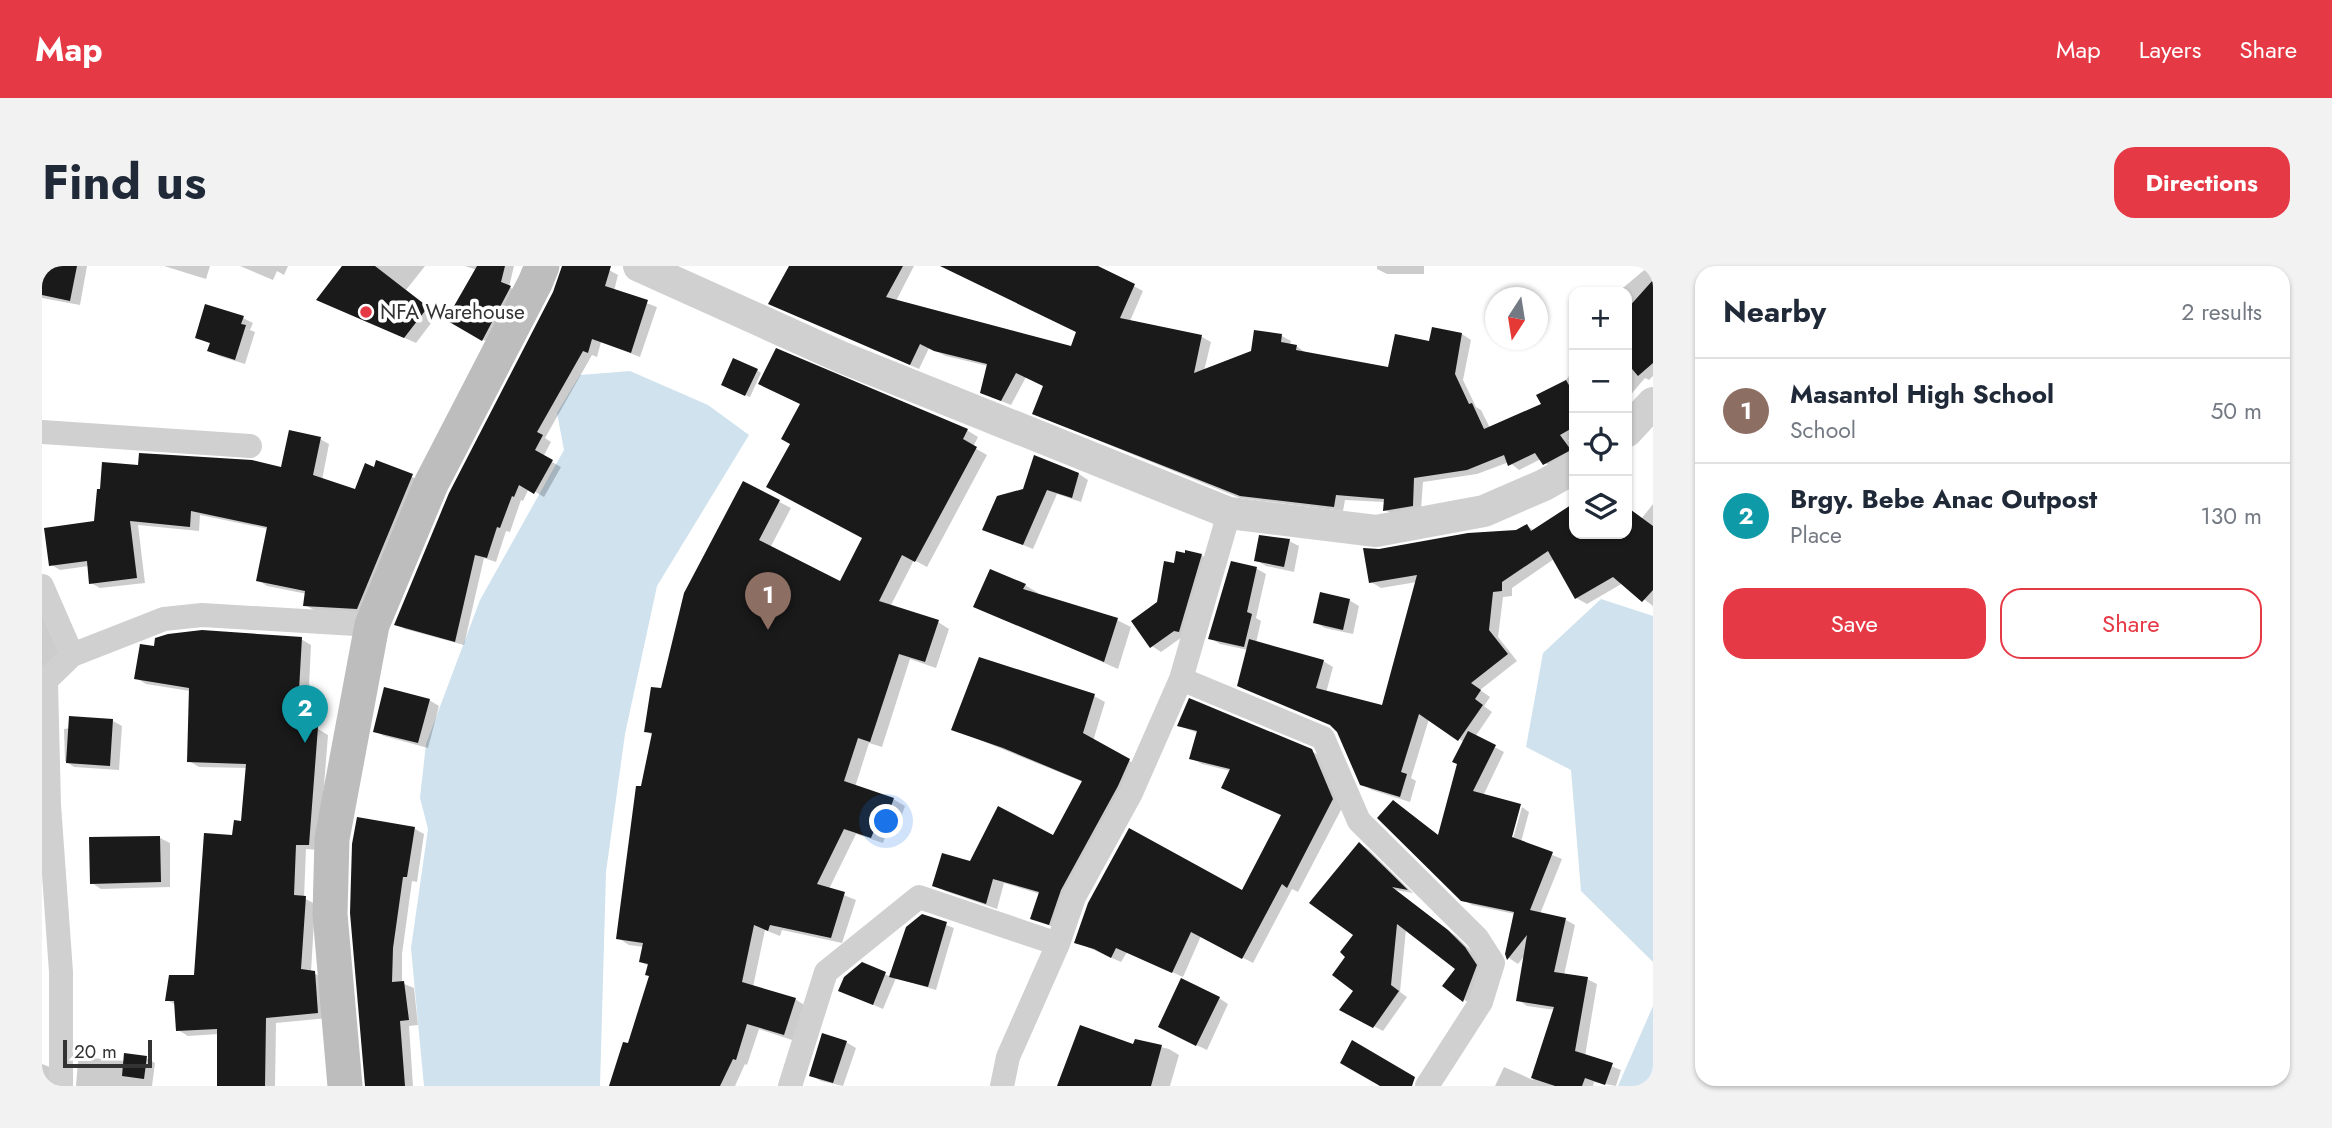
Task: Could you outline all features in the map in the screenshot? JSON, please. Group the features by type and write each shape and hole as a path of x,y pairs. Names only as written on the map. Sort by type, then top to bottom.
{"main road":[{"path":"345,1086 330,914 332,839 372,625 431,484 542,266"}],"street":[{"path":"639,266 841,357 1229,513 1376,531 1483,511 1544,485 1569,471"},
{"path":"1632,426 1653,403"},
{"path":"42,432 250,446"},
{"path":"1002,1086 1008,1057 1058,944 1074,897 1131,793 1181,679 1229,513"},
{"path":"42,586 72,655"},
{"path":"61,1086 61,972 48,805 44,683 72,655 164,620 202,615 372,625"},
{"path":"1181,679 1323,738 1359,821 1476,938 1493,963 1481,1002 1427,1086"},
{"path":"790,1086 826,972 919,897 1058,944"}],"water":[{"path":"630,371 708,405 749,435 657,586 625,734 606,872 600,1086 424,1086 411,948 428,829 420,798 426,744 480,600 564,450 557,413 580,375"},
{"path":"1601,599 1653,616 1653,962 1581,891 1571,770 1526,747 1543,653"},
{"path":"1653,1006 1653,1086 1618,1086"}],"building":[{"path":"42,266 77,266 70,301 42,295"},
{"name":"NFA Warehouse","path":"342,266 375,266 428,307 404,338 316,300"},
{"path":"477,266 505,266 501,282 511,286 482,341 446,320"},
{"path":"562,266 611,266 605,286 648,300 631,353 592,339 588,353 583,351 537,432 543,435 535,450 553,460 534,494 519,485 500,528 497,527 487,558 475,555 455,642 394,625 449,493 553,292"},
{"path":"789,266 903,266 886,297 1071,346 1076,332 940,266 1098,266 1135,284 1120,318 1202,335 1194,373 1251,351 1254,330 1282,334 1281,342 1297,345 1296,350 1388,367 1395,334 1429,341 1432,327 1462,333 1455,374 1484,429 1541,404 1536,395 1566,380 1569,385 1569,430 1560,435 1569,451 1543,465 1535,453 1508,466 1504,455 1467,470 1414,478 1413,506 1383,511 1384,499 1336,495 1334,507 1240,496 1032,414 1043,386 1016,373 1001,401 980,393 987,364 934,351 920,344 910,365 768,304"},
{"path":"1653,280 1653,363 1638,376 1632,369 1632,303"},
{"path":"205,304 244,316 241,324 246,325 235,360 207,351 210,343 195,338"},
{"path":"776,348 968,429 963,439 977,447 915,562 902,555 879,601 939,620 925,662 899,654 870,742 858,738 844,781 894,798 883,829 876,826 871,838 844,829 817,884 845,892 831,938 770,925 768,931 754,925 742,982 796,998 784,1035 747,1024 736,1060 733,1059 720,1086 609,1086 623,1042 628,1043 649,976 645,975 648,964 639,962 643,943 616,939 636,786 641,786 652,733 644,732 651,687 661,688 684,593 743,481 780,500 759,540 840,581 862,538 766,487 790,444 781,439 800,404 758,384"},
{"path":"733,358 758,369 745,396 721,385"},
{"path":"289,430 321,437 313,475 355,489 365,463 374,467 376,460 413,474 357,609 303,606 305,591 256,581 267,527 191,511 190,527 130,521 137,578 89,584 87,561 49,566 44,528 94,521 102,462 138,465 139,453 252,460 281,467"},
{"path":"1034,455 1079,473 1072,498 1047,490 1023,545 982,530 997,496 1023,489"},
{"path":"1569,506 1569,539 1632,539 1632,511 1653,526 1653,590 1642,602 1613,577 1575,599 1548,551 1502,582 1502,591 1493,592 1489,630 1508,654 1471,683 1481,690 1475,699 1483,705 1458,741 1419,714 1401,772 1407,774 1400,797 1360,785 1337,732 1330,725 1237,686 1249,639 1324,660 1316,688 1382,705 1417,575 1369,583 1363,548 1379,549 1468,533 1516,530 1527,524 1531,531"},
{"path":"1259,535 1290,539 1284,567 1254,561"},
{"path":"1185,550 1202,554 1179,632 1174,631 1150,648 1131,621 1157,602 1164,561 1174,563 1176,551 1185,553"},
{"path":"1231,561 1257,567 1247,612 1252,614 1244,647 1208,639"},
{"path":"990,569 1026,584 1023,589 1118,618 1104,662 973,607"},
{"path":"1320,592 1350,599 1343,630 1313,623"},
{"path":"202,630 302,637 297,726 318,727 309,845 296,845 294,895 306,896 301,969 315,971 318,1013 266,1018 265,1086 217,1086 217,1029 176,1031 174,1001 165,1001 169,975 194,975 204,833 232,835 234,820 241,821 246,764 187,762 189,688 134,679 140,644 154,646 155,638"},
{"path":"979,657 1095,694 1083,733 1130,759 1061,890 1049,925 1030,919 1039,892 993,879 986,904 932,886 942,853 970,861 998,806 1053,835 1082,781 951,730"},
{"path":"384,687 430,699 418,743 373,732"},
{"path":"1189,698 1312,749 1333,799 1287,888 1282,884 1242,959 1191,932 1172,973 1116,948 1111,958 1074,943 1088,903 1129,828 1242,890 1281,815 1221,788 1230,769 1189,759 1197,731 1177,726"},
{"path":"69,716 113,719 110,766 66,763"},
{"path":"1468,731 1496,745 1473,791 1521,804 1512,837 1553,852 1530,910 1566,918 1554,972 1588,977 1575,1051 1613,1063 1605,1085 1585,1078 1582,1086 1555,1086 1531,1078 1554,1007 1516,1001 1527,935 1507,960 1505,954 1514,912 1461,901 1377,818 1393,800 1438,835 1457,764 1452,762"},
{"path":"357,817 415,827 407,877 403,877 393,948 392,982 404,981 409,1020 400,1021 405,1086 365,1086 350,913 352,844"},
{"path":"160,836 161,882 90,884 89,837"},
{"path":"1359,842 1408,890 1392,887 1448,930 1465,947 1477,965 1463,1002 1442,986 1455,969 1397,924 1391,985 1399,991 1373,1028 1339,1010 1353,991 1332,975 1345,957 1340,952 1353,935 1309,903"},
{"path":"922,914 947,922 928,987 889,977 906,927"},
{"path":"862,962 886,972 873,1005 838,991 844,977"},
{"path":"1181,978 1220,997 1196,1046 1158,1027"},
{"path":"1080,1025 1133,1044 1135,1039 1162,1045 1151,1086 1057,1086"},
{"path":"822,1033 847,1041 833,1083 809,1076"},
{"path":"1352,1040 1415,1077 1412,1086 1380,1086 1340,1063"},
{"path":"124,1053 147,1056 144,1079 122,1076"}],"place":[{"name":"NFA Warehouse","path":"366,312"},
{"name":"Masantol High School","path":"768,630"},
{"name":"Brgy. Bebe Anac Outpost","path":"305,743"}]}
